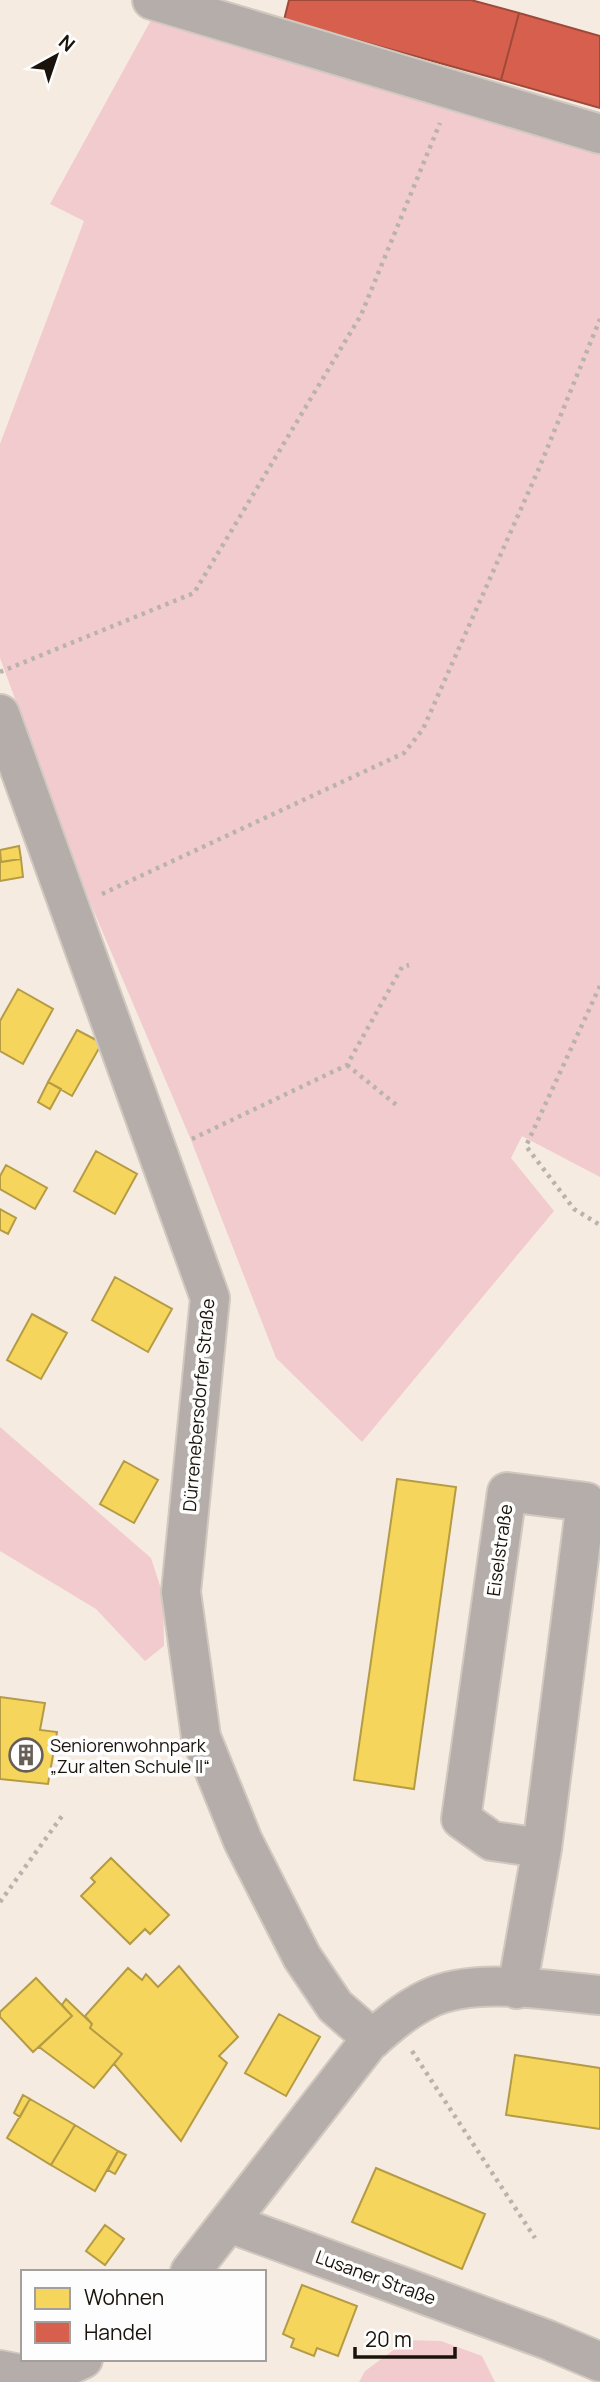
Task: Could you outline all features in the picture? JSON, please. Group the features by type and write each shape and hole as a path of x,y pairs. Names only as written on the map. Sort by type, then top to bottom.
{"street":[{"path":"152,0 600,134"},
{"name":"Dürrenebersdorfer Straße","path":"0,714 210,1298 181,1592 201,1737 243,1841 302,1957 335,2006 382,2030"},
{"name":"Eiselstraße","path":"517,1989 542,1848 586,1502 507,1492 461,1819 492,1841 542,1848"},
{"path":"192,2270 382,2030 431,1997 478,1987 600,1995"},
{"name":"Lusaner Straße","path":"229,2223 548,2340 600,2362"},
{"path":"0,2371 41,2380 79,2361"}],"path":[{"path":"0,671 194,593 361,314 453,92"},
{"path":"70,909 404,753 414,743 423,729 540,466 599,328 600,319"},
{"path":"157,1150 191,1140 347,1065 402,967 409,965"},
{"path":"600,986 526,1146 574,1209 600,1225"},
{"path":"347,1065 399,1107"},
{"path":"0,1902 62,1816"},
{"path":"382,2030 536,2238"}],"shaded area":[{"path":"162,0 600,121 600,1177 522,1136 511,1158 554,1211 362,1442 276,1358 191,1140 89,900 0,658 0,444 84,221 50,204"},
{"path":"0,1427 151,1558 163,1595 164,1646 145,1661 96,1609 0,1551"},
{"path":"407,2340 441,2341 482,2356 495,2382 359,2382 365,2371"}],"building: Wohnen":[{"path":"19,846 21,859 1,862 0,850"},
{"path":"21,859 23,877 0,881 0,862"},
{"path":"18,989 53,1009 23,1064 0,1051 0,1021"},
{"path":"77,1030 102,1043 72,1096 48,1082"},
{"path":"48,1082 61,1089 50,1109 38,1102"},
{"path":"96,1151 137,1174 115,1214 74,1191"},
{"path":"6,1165 47,1188 35,1209 0,1189 0,1176"},
{"path":"0,1209 16,1218 8,1234 0,1230"},
{"path":"115,1277 172,1309 148,1352 92,1320"},
{"path":"32,1314 67,1333 41,1379 7,1360"},
{"path":"124,1461 158,1480 134,1523 100,1504"},
{"path":"397,1479 456,1487 414,1789 354,1780"},
{"name":"Seniorenwohnpark „Zur alten Schule II“","path":"0,1697 45,1703 40,1730 57,1732 48,1784 0,1779"},
{"path":"111,1858 169,1915 150,1934 145,1929 130,1944 81,1896 95,1882 91,1878"},
{"path":"179,1966 238,2037 219,2056 227,2063 181,2141 114,2064 122,2054 90,2028 92,2024 85,2016 128,1968 142,1980 146,1974 158,1987"},
{"path":"36,1978 72,2016 33,2052 0,2017 0,2012"},
{"path":"66,1999 92,2024 90,2028 122,2054 94,2088 39,2047 72,2016 62,2005"},
{"path":"279,2014 320,2037 286,2096 245,2073"},
{"path":"515,2055 600,2068 600,2129 506,2115"},
{"path":"23,2095 30,2099 20,2117 14,2113"},
{"path":"30,2099 75,2125 51,2165 7,2138"},
{"path":"75,2125 118,2151 95,2191 51,2165"},
{"path":"118,2151 126,2155 115,2174 108,2170"},
{"path":"376,2168 485,2214 462,2269 352,2222"},
{"path":"105,2225 124,2239 105,2265 86,2251"},
{"path":"302,2285 357,2306 338,2356 317,2348 314,2356 291,2347 294,2339 283,2334"}],"building: Handel":[{"path":"289,0 471,0 519,13 501,80 284,20"},
{"path":"519,13 600,36 600,108 501,80"}],"place":[{"name":"Seniorenwohnpark „Zur alten Schule II“","path":"26,1755"}]}
